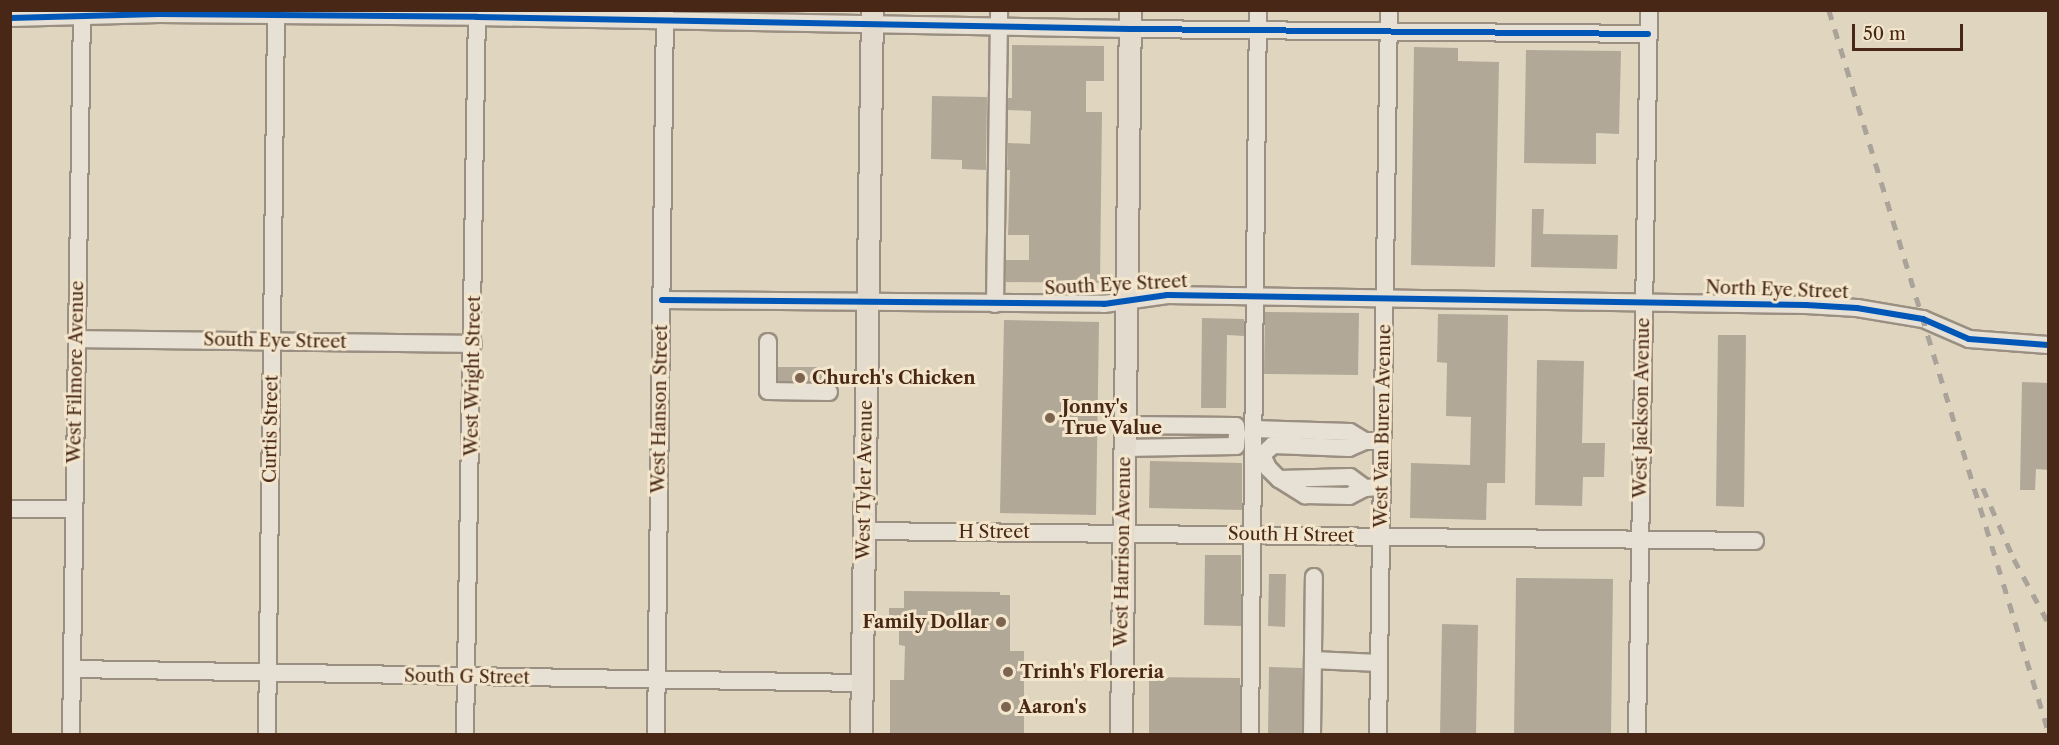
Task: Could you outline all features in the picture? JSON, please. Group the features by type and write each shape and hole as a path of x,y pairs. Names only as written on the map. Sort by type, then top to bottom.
{"main road":[{"name":"West Tyler Avenue","path":"861,735 872,17"},
{"name":"West Harrison Avenue","path":"1121,735 1130,20"}],"street":[{"path":"1258,10 1255,297 1248,432 1257,455 1268,468 1279,479 1305,495 1349,496 1365,488 1382,487"},
{"name":"West Van Buren Avenue","path":"1378,735 1389,10"},
{"name":"West Jackson Avenue","path":"1637,735 1649,10"},
{"path":"10,18 82,13 921,17 1130,20 1258,30 1648,34"},
{"name":"West Filmore Avenue","path":"71,735 82,13"},
{"name":"West Wright Street","path":"465,735 477,14"},
{"name":"Curtis Street","path":"267,735 276,15"},
{"name":"West Hanson Street","path":"656,735 665,15"},
{"path":"995,304 999,18"},
{"name":"South Eye Street","path":"662,300 868,304 1104,304 1167,295 1644,301"},
{"name":"North Eye Street","path":"1644,301 1857,308 1923,319 1969,339 2049,345"},
{"name":"South Eye Street","path":"77,339 473,344"},
{"path":"768,342 768,392 829,392"},
{"path":"1124,425 1236,426 1248,432 1350,432 1365,441"},
{"path":"1124,448 1236,446 1248,432"},
{"path":"1257,455 1273,445 1349,448 1365,441 1382,441"},
{"path":"1250,735 1252,535 1257,455"},
{"path":"10,509 74,509"},
{"name":"H Street","path":"864,531 1123,532"},
{"name":"South H Street","path":"1123,532 1755,541"},
{"path":"1312,735 1314,577"},
{"path":"1313,660 1379,663"},
{"name":"South G Street","path":"73,669 862,683"}],"building":[{"path":"1012,45 1104,46 1104,81 1086,81 1086,112 1102,112 1100,283 1006,282 1006,260 1029,260 1029,235 1008,235 1010,170 1007,170 1008,143 1030,144 1031,111 1008,110 1008,98 1012,98"},
{"path":"1414,47 1458,48 1458,61 1499,62 1495,267 1411,265"},
{"path":"1526,50 1621,51 1619,134 1596,133 1596,164 1524,163"},
{"path":"932,96 987,97 986,170 962,169 962,160 931,159"},
{"path":"1532,209 1544,209 1543,234 1618,235 1617,269 1531,267"},
{"path":"1265,312 1359,313 1358,375 1264,374"},
{"path":"1438,314 1508,315 1505,483 1487,483 1486,520 1410,518 1411,463 1470,465 1471,417 1446,416 1447,363 1437,362"},
{"path":"1202,318 1244,319 1244,336 1227,335 1226,408 1201,408"},
{"name":"Jonny's True Value","path":"1004,320 1099,322 1096,515 1000,513"},
{"path":"1718,335 1746,335 1744,507 1716,506"},
{"path":"1537,360 1584,361 1582,443 1605,443 1604,477 1583,477 1582,506 1535,505"},
{"name":"Church's Chicken","path":"778,367 824,367 824,381 778,381"},
{"path":"2022,382 2049,383 2049,470 2036,469 2035,490 2020,490"},
{"path":"1150,461 1242,463 1242,510 1149,508"},
{"path":"1205,555 1241,555 1241,626 1204,625"},
{"path":"1269,574 1286,574 1285,627 1268,626"},
{"path":"1516,578 1613,579 1611,735 1514,735"},
{"path":"904,591 1000,592 1000,595 1010,595 1010,651 1024,651 1024,735 890,735 890,680 904,680 905,646 899,645 899,623 889,623 889,608 904,608"},
{"path":"1442,624 1478,625 1476,735 1440,735"},
{"path":"1269,667 1302,668 1302,735 1268,735"},
{"path":"1149,677 1240,678 1240,735 1149,735"}],"railway":[{"path":"1829,10 2048,730"},
{"path":"1983,488 2014,559 2048,622"}],"cycle path":[{"path":"10,18 159,14 477,17 1130,29 1648,34"},
{"path":"662,300 1104,304 1167,295 1806,305 1857,308 1923,319 1969,339 2048,345"}],"place":[{"name":"Church's Chicken","path":"800,378"},
{"name":"Jonny's True Value","path":"1050,418"},
{"name":"Family Dollar","path":"1001,622"},
{"name":"Trinh's Floreria","path":"1008,672"},
{"name":"Aaron's","path":"1006,707"}]}
